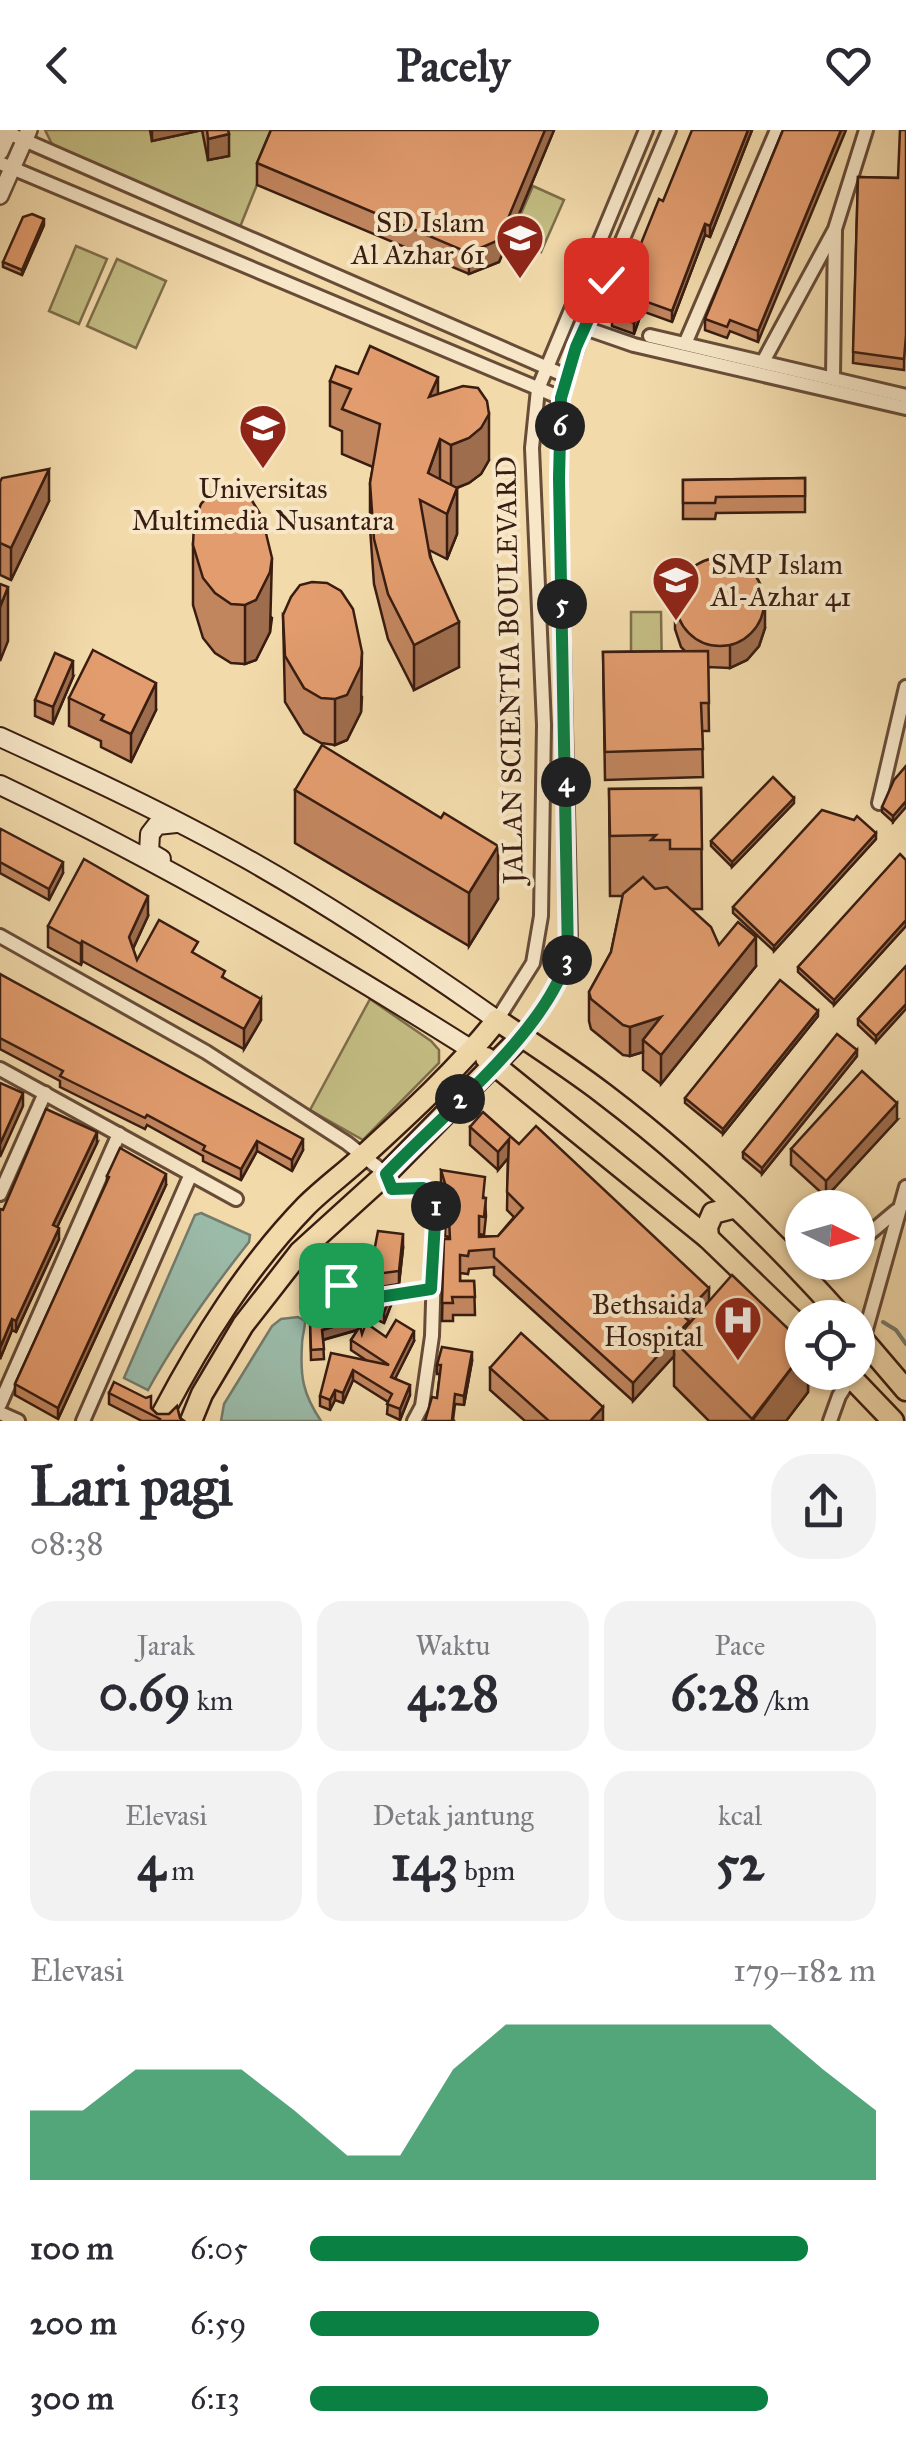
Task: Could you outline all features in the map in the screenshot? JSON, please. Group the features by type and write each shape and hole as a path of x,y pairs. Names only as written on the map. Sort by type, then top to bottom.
{"main road":[{"path":"0,738 93,780 246,858 501,1014 646,1126 785,1254"},
{"path":"93,780 98,790 140,811 146,818 144,836 125,845"},
{"path":"0,785 125,845 210,892 316,952 495,1064 708,1238 785,1313"},
{"path":"176,822 152,830 147,844 149,852 206,882 210,892"},
{"name":"JALAN SCIENTIA BOULEVARD","path":"163,1413 211,1330 270,1246 472,1050 501,1014"},
{"name":"JALAN SCIENTIA BOULEVARD","path":"191,1421 202,1394 243,1325 300,1252 386,1174 525,1032"},
{"path":"708,1238 713,1213 736,1207"},
{"path":"809,1280 827,1300"},
{"path":"875,1356 906,1390"},
{"path":"862,1390 893,1421"}],"street":[{"name":"JALAN SCIENTIA BOULEVARD","path":"501,1014 533,963 541,916 544,726 532,448 538,389 646,130"},
{"name":"JALAN SCIENTIA BOULEVARD","path":"525,1032 558,988 570,935 559,478 561,398 585,328 669,130"},
{"path":"685,344 777,130"},
{"path":"764,360 835,229 866,130"},
{"path":"0,152 6,131 26,136 566,376"},
{"path":"0,196 6,165 26,136"},
{"path":"6,165 561,398"},
{"path":"833,377 835,229"},
{"path":"585,328 634,344 906,408"},
{"path":"650,336 906,396"},
{"path":"879,803 906,688"},
{"path":"0,936 206,1052 364,1155 386,1174 392,1189 423,1188 432,1192 436,1205 432,1336 428,1378 414,1421"},
{"path":"0,1069 236,1199"},
{"path":"0,1194 44,1094"},
{"path":"0,1404 119,1134"},
{"path":"83,1421 191,1174"},
{"path":"871,1300 906,1187"},
{"path":"875,1228 898,1209"},
{"path":"341,1285 367,1299 431,1289"},
{"path":"830,1421 842,1390"},
{"path":"0,1412 18,1421"}],"shaded area":[{"path":"45,130 279,130 240,227 53,146"},
{"path":"533,186 564,200 541,252 510,239"},
{"path":"76,246 107,259 79,324 49,311"},
{"path":"117,259 166,281 136,348 87,326"},
{"path":"631,612 661,612 662,675 631,675"},
{"path":"370,999 431,1041 439,1050 439,1063 363,1140 310,1110"},
{"path":"201,1213 250,1235 249,1242 195,1314 148,1390 124,1378 195,1215"},
{"path":"298,1317 305,1321 302,1376 321,1421 221,1421 224,1404 272,1326 281,1319"}],"building":[{"path":"207,130 228,130 229,134 208,139"},
{"path":"271,130 545,130 499,240 469,253 257,163"},
{"path":"692,130 748,130 710,226 705,224 672,311 642,300 634,323 612,315 659,199 663,201"},
{"path":"783,130 841,130 758,331 730,320 727,327 705,319"},
{"path":"900,130 906,130 904,359 853,352 858,177 898,178"},
{"path":"32,214 44,219 22,270 3,262 23,217"},
{"path":"370,346 438,377 429,397 463,386 478,388 487,401 489,414 469,438 451,445 440,439 428,473 457,488 447,514 420,500 430,557 459,622 414,645 388,594 374,539 370,483 380,424 342,409 351,389 330,381 336,366 358,374"},
{"path":"49,469 11,548 0,543 2,478"},
{"path":"805,478 805,496 716,497 715,503 683,503 683,480"},
{"path":"237,491 251,499 262,517 272,558 270,572 256,600 245,605 231,604 215,593 203,578 193,545 194,522 201,504 211,493"},
{"path":"711,558 729,558 745,565 757,577 764,602 757,627 745,639 729,646 711,646 695,639 683,627 676,611 676,593 683,577 695,565"},
{"path":"327,583 341,591 353,609 362,652 361,666 347,695 335,699 321,698 304,688 285,656 283,615 300,585"},
{"path":"0,584 8,587 0,607"},
{"path":"93,650 156,683 131,734 69,698"},
{"path":"708,651 709,703 701,703 703,749 605,752 603,652"},
{"path":"55,653 73,661 53,707 35,700"},
{"path":"322,745 441,818 444,813 498,846 469,893 295,790"},
{"path":"906,766 906,801 893,816 882,807 894,780"},
{"path":"773,777 794,798 732,862 711,841"},
{"path":"701,788 702,849 670,849 670,840 651,840 656,835 610,836 609,789"},
{"path":"822,810 854,820 857,816 876,833 774,946 733,907"},
{"path":"1,829 63,862 49,889 0,862"},
{"path":"900,854 906,860 906,920 834,1000 798,967"},
{"path":"84,859 148,896 129,937 137,960 159,920 198,942 192,952 225,971 222,977 261,999 244,1029 48,926"},
{"path":"643,877 655,889 667,887 711,927 719,945 738,922 756,937 661,1055 643,1040 661,1017 630,1027 623,1025 591,999 589,992 611,952 623,894"},
{"path":"906,966 906,1004 876,1036 858,1019"},
{"path":"0,974 303,1139 292,1160 257,1141 241,1169 147,1115 145,1118 60,1076 63,1071 0,1038"},
{"path":"780,980 818,1011 723,1129 685,1098"},
{"path":"837,1034 857,1050 762,1168 743,1152"},
{"path":"862,1071 897,1103 826,1181 791,1149"},
{"path":"0,1083 23,1093 0,1144"},
{"path":"46,1109 97,1132 53,1225 59,1228 0,1348 0,1209 3,1210"},
{"path":"483,1112 519,1144 536,1126 709,1288 683,1316 689,1321 633,1383 494,1257 494,1249 460,1255 460,1281 474,1281 475,1297 452,1297 453,1303 442,1303 444,1239 450,1239 441,1170 485,1177 486,1198 484,1217 479,1216 479,1237 498,1236 523,1208 507,1192 509,1139 498,1152 470,1127"},
{"path":"120,1148 166,1174 58,1408 15,1384"},
{"path":"417,1187 424,1188 426,1201 416,1200"},
{"path":"378,1231 403,1234 399,1271 368,1275 369,1270 342,1262 314,1261 317,1247 373,1257"},
{"path":"732,1275 785,1326 785,1376 752,1419 674,1341"},
{"path":"391,1294 384,1312 373,1307 377,1296"},
{"path":"340,1306 360,1319 322,1330 324,1349 311,1350 310,1320 335,1320 331,1308"},
{"path":"396,1320 414,1331 391,1377 410,1385 400,1409 387,1404 392,1394 353,1370 343,1393 335,1390 330,1400 320,1396 331,1353 389,1365 351,1340 360,1326 362,1334 366,1323 386,1337"},
{"path":"521,1333 603,1407 590,1421 549,1421 490,1368"},
{"path":"442,1347 472,1352 464,1396 455,1394 455,1421 425,1421 432,1397 437,1398 441,1365 437,1365"},
{"path":"114,1382 146,1398 151,1396 151,1408 157,1414 169,1414 177,1406 184,1421 159,1421 109,1393"}],"waterway":[{"path":"883,1322 896,1330 906,1344"}],"place":[{"name":"SD Islam Al Azhar 61","path":"520,280"},
{"name":"Universitas Multimedia Nusantara","path":"263,470"},
{"name":"SMP Islam Al-Azhar 41","path":"676,622"},
{"name":"Bethsaida Hospital","path":"738,1362"}],"route":[{"path":"341,1285 367,1299 431,1289 436,1205 432,1192 423,1188 398,1192 392,1189 386,1174 521,1036 558,988 563,975 570,914 559,478 561,398 576,347 606,280"}]}
